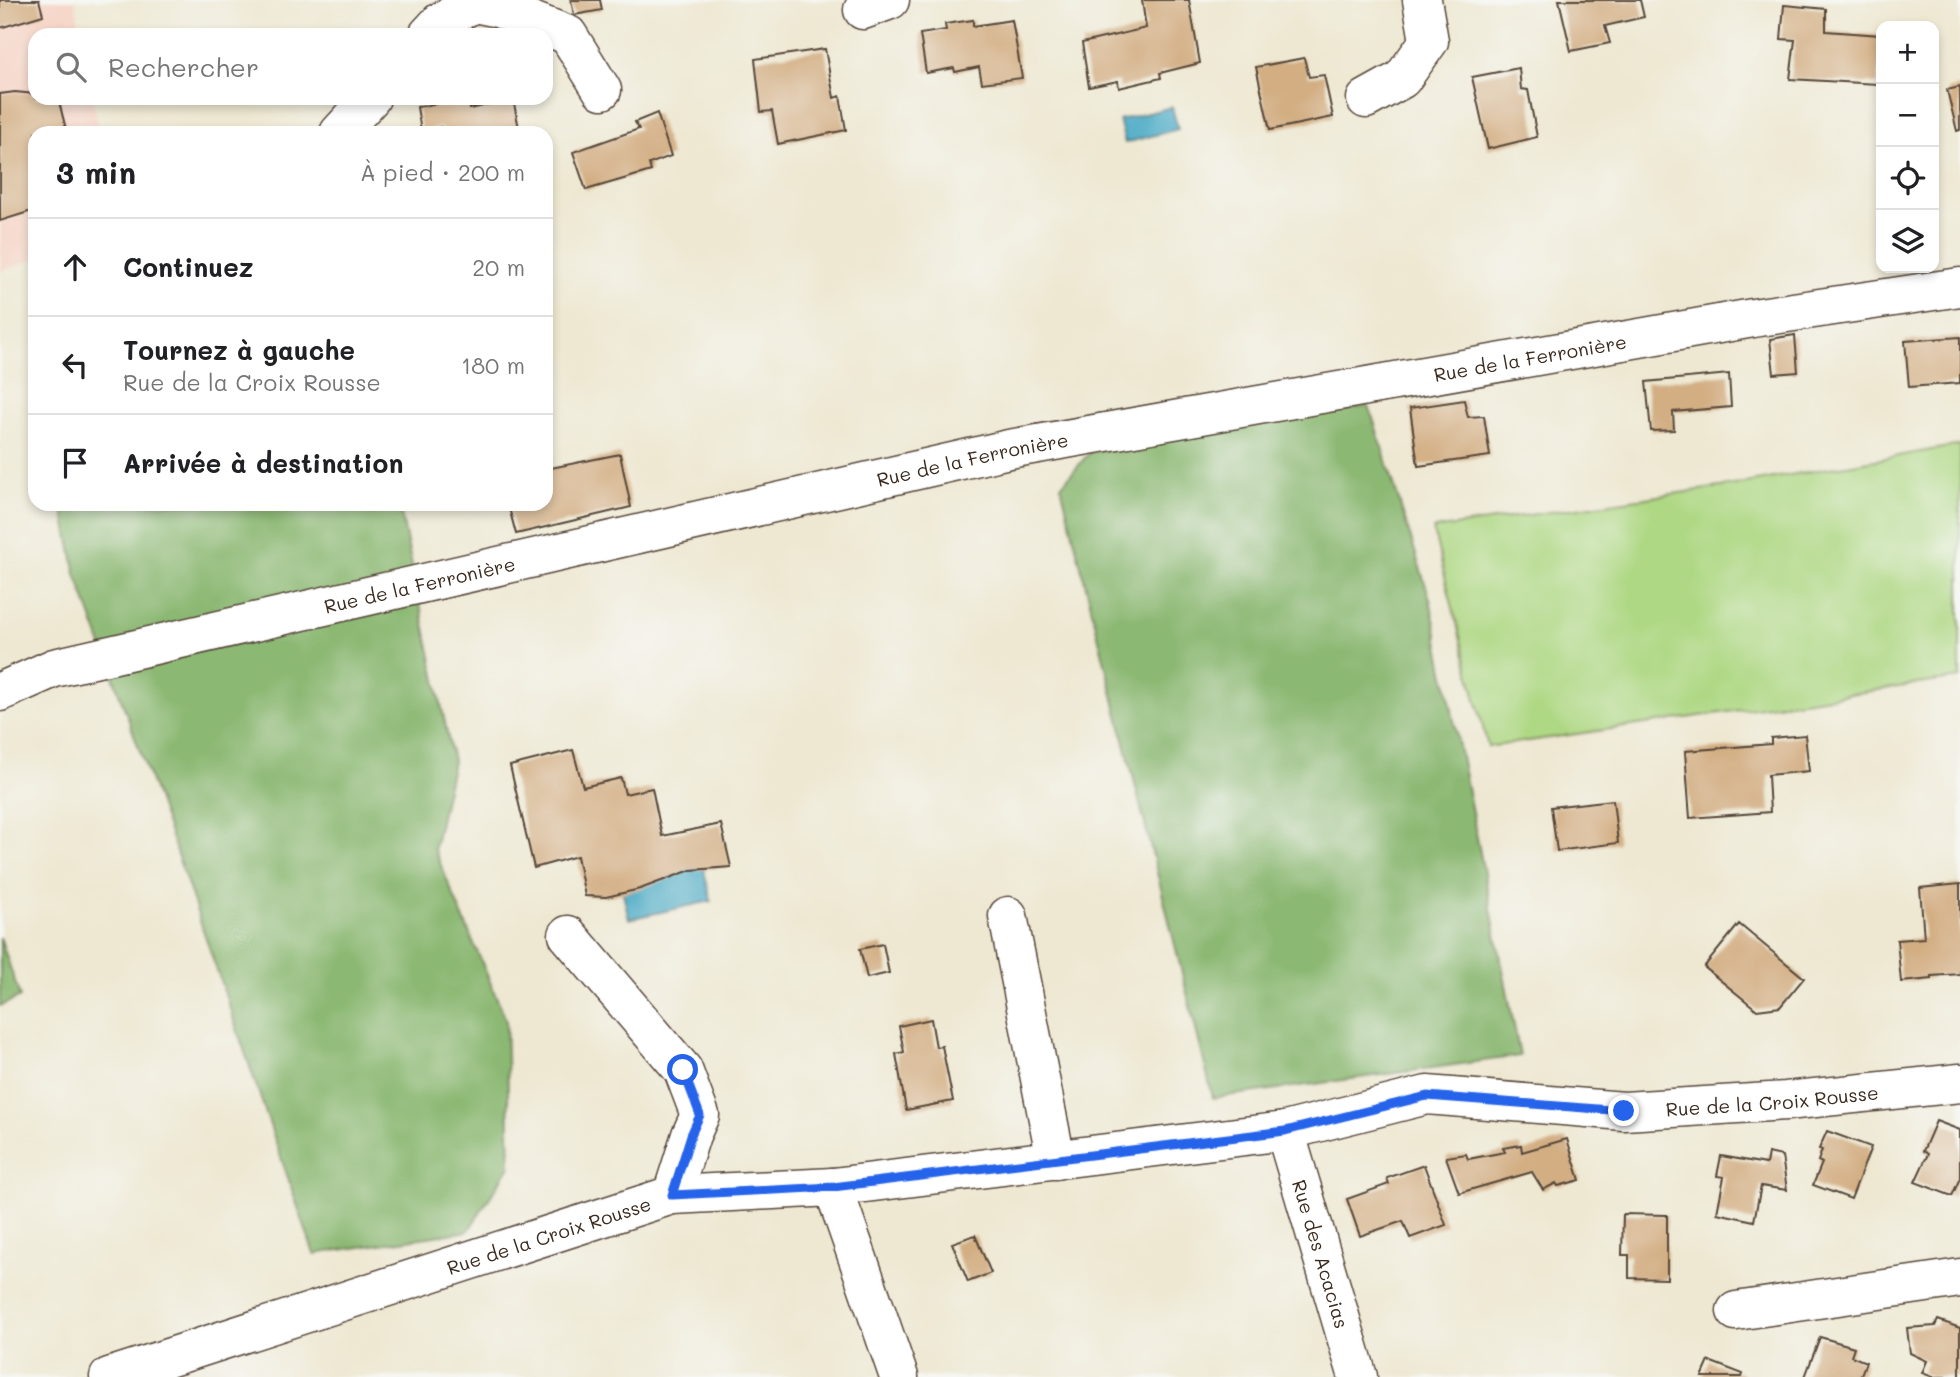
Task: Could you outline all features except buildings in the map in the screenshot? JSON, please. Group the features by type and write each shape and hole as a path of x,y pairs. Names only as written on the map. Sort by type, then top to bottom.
{"street":[{"path":"1366,99 1402,79 1429,41 1422,0"},
{"path":"434,28 473,2 498,8 550,28"},
{"path":"553,29 568,35 602,90"},
{"path":"345,126 365,105"},
{"name":"Rue de la Ferronière","path":"0,692 54,668 1009,449 1753,318 1960,287"},
{"path":"1008,916 1056,1160"},
{"path":"568,935 683,1070 700,1115 672,1195"},
{"name":"Rue de la Croix Rousse","path":"108,1377 672,1195 833,1187 1285,1131 1427,1096 1624,1111 1786,1101 1960,1083"},
{"name":"Rue des Acacias","path":"1285,1131 1358,1377"},
{"path":"833,1187 899,1377"},
{"path":"1737,1311 1960,1278"}],"shaded area":[{"path":"0,0 75,0 80,28 28,28 28,105 94,105 98,126 28,126 28,261 0,271"}],"green space":[{"path":"1369,406 1430,599 1520,1056 1213,1098 1061,486 1090,452"},
{"path":"1960,445 1960,678 1488,747 1433,529 1734,485"},
{"path":"63,511 400,511 453,761 434,849 506,1020 510,1166 468,1231 314,1254 175,848 76,574"},
{"path":"0,937 20,997 0,1006"}],"water":[{"path":"1172,107 1178,129 1125,143 1119,120"},
{"path":"703,866 711,901 629,919 621,884"}],"route":[{"path":"683,1070 700,1115 672,1195 833,1187 1285,1131 1427,1096 1624,1111"}]}
